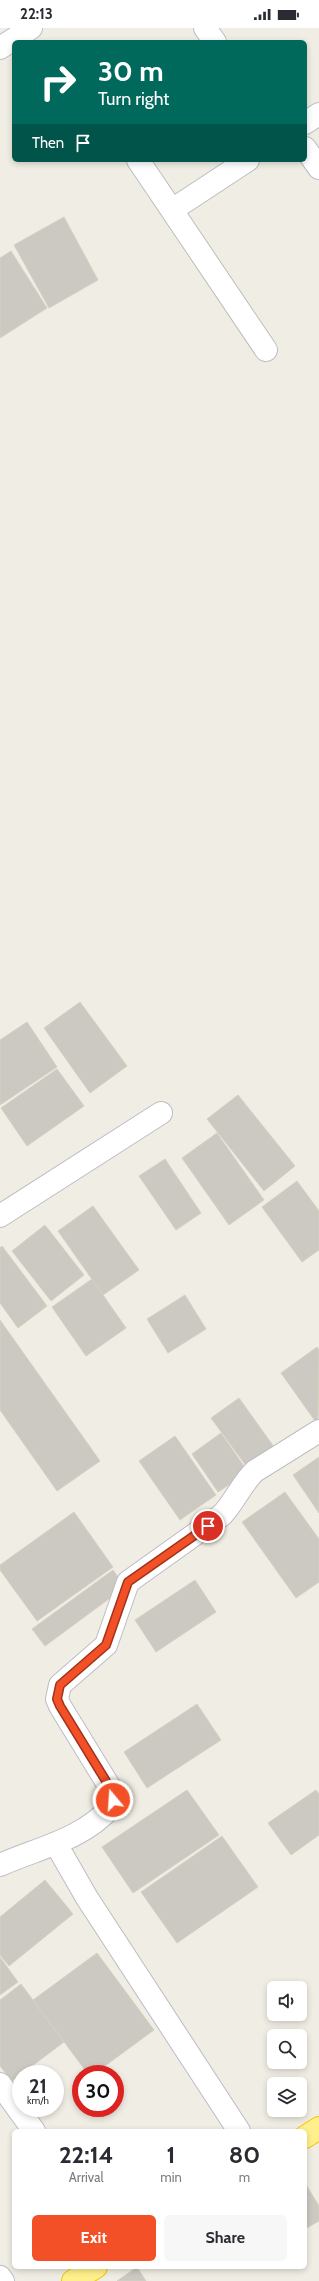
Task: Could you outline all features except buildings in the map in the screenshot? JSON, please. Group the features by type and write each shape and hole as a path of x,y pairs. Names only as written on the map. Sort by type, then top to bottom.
{"highway":[{"path":"73,2281 93,2269"}],"street":[{"path":"12,40 31,28"},
{"path":"205,28 213,40"},
{"path":"0,48 12,40"},
{"path":"307,122 319,114"},
{"path":"307,151 319,168"},
{"path":"139,162 266,350"},
{"path":"172,210 245,162"},
{"path":"0,1216 161,1113"},
{"path":"0,1865 31,1851 56,1844 82,1830 106,1812 113,1800 109,1786 57,1699 60,1685 106,1645 128,1582 222,1515 232,1504 247,1478 255,1471 319,1431"},
{"path":"56,1844 87,1898 238,2129"},
{"path":"0,2084 33,2129"},
{"path":"0,2277 3,2281"}],"route":[{"path":"113,1800 113,1794 109,1786 60,1706 57,1699 60,1685 66,1678 100,1652 106,1645 111,1634 120,1601 128,1582 135,1575 208,1526"}]}
